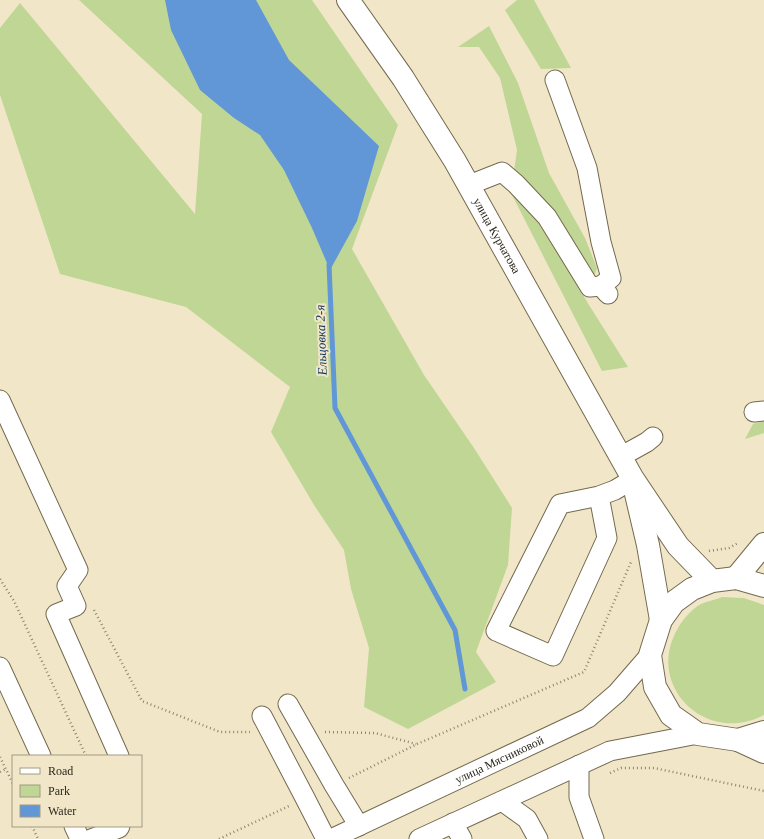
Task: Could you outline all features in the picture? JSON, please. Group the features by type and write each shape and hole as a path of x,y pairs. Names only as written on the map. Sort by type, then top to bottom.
{"main road":[{"name":"улица Курчатова","path":"348,0 402,78 456,161 633,479"},
{"path":"633,479 678,546 712,581"},
{"path":"633,479 648,545 661,620"},
{"path":"736,578 764,544"},
{"path":"764,586 736,578 712,581 692,589 674,602 661,620 650,655 655,687 672,715 698,734 738,740 764,752"},
{"path":"738,740 764,732"}],"street":[{"path":"469,185 502,172 516,184 547,217 590,287 605,290 611,278 601,242 587,168 555,80"},
{"path":"0,400 78,570 67,586 76,606 56,614 119,755"},
{"path":"620,457 653,437"},
{"path":"599,496 607,538 553,656 496,631 560,504 599,496 615,490 633,479"},
{"name":"улица Мясниковой","path":"331,839 588,718 617,693 650,655"},
{"path":"0,667 42,755"},
{"path":"288,704 359,826"},
{"path":"266,724 306,798 326,839"},
{"path":"419,839 458,831 502,801 610,751 698,734"},
{"path":"579,765 579,797 594,839"},
{"path":"502,801 527,819 538,839"},
{"path":"74,827 80,839"},
{"path":"91,839 120,827"}],"path":[{"path":"708,551 729,548 740,542"},
{"path":"334,785 417,744 584,672 633,558"},
{"path":"0,579 14,601 86,755"},
{"path":"76,606 89,601 142,701 220,732 266,724"},
{"path":"304,731 375,733 417,744"},
{"path":"0,757 12,782"},
{"path":"607,774 621,768 654,768 764,791"},
{"path":"0,772 6,769"},
{"path":"219,839 306,798"},
{"path":"32,827 38,839"}],"green space":[{"path":"79,0 312,0 398,125 352,249 424,375 474,448 512,508 508,565 476,652 496,682 408,729 364,707 369,648 351,589 344,550 314,505 271,432 290,387 186,307 60,274 0,95 0,28 20,3 195,214 202,114"},
{"path":"517,0 534,0 571,68 541,69 505,10"},
{"path":"489,26 518,83 549,173 585,238 597,268 595,274 590,275 514,171 517,150 500,78 479,47 458,47"},
{"path":"508,187 537,216 589,305 628,367 602,371"},
{"path":"764,421 764,433 745,439 753,424"},
{"path":"722,597 744,598 764,605 764,715 742,722 721,722 702,716 686,704 675,689 669,670 670,649 682,621 691,611 701,604"}],"water":[{"path":"165,0 256,0 289,60 379,146 357,221 330,270 284,170 260,135 234,118 200,90 171,30"}],"waterway":[{"name":"Ельцовка 2-я","path":"329,264 335,408 455,630 465,689"}]}
